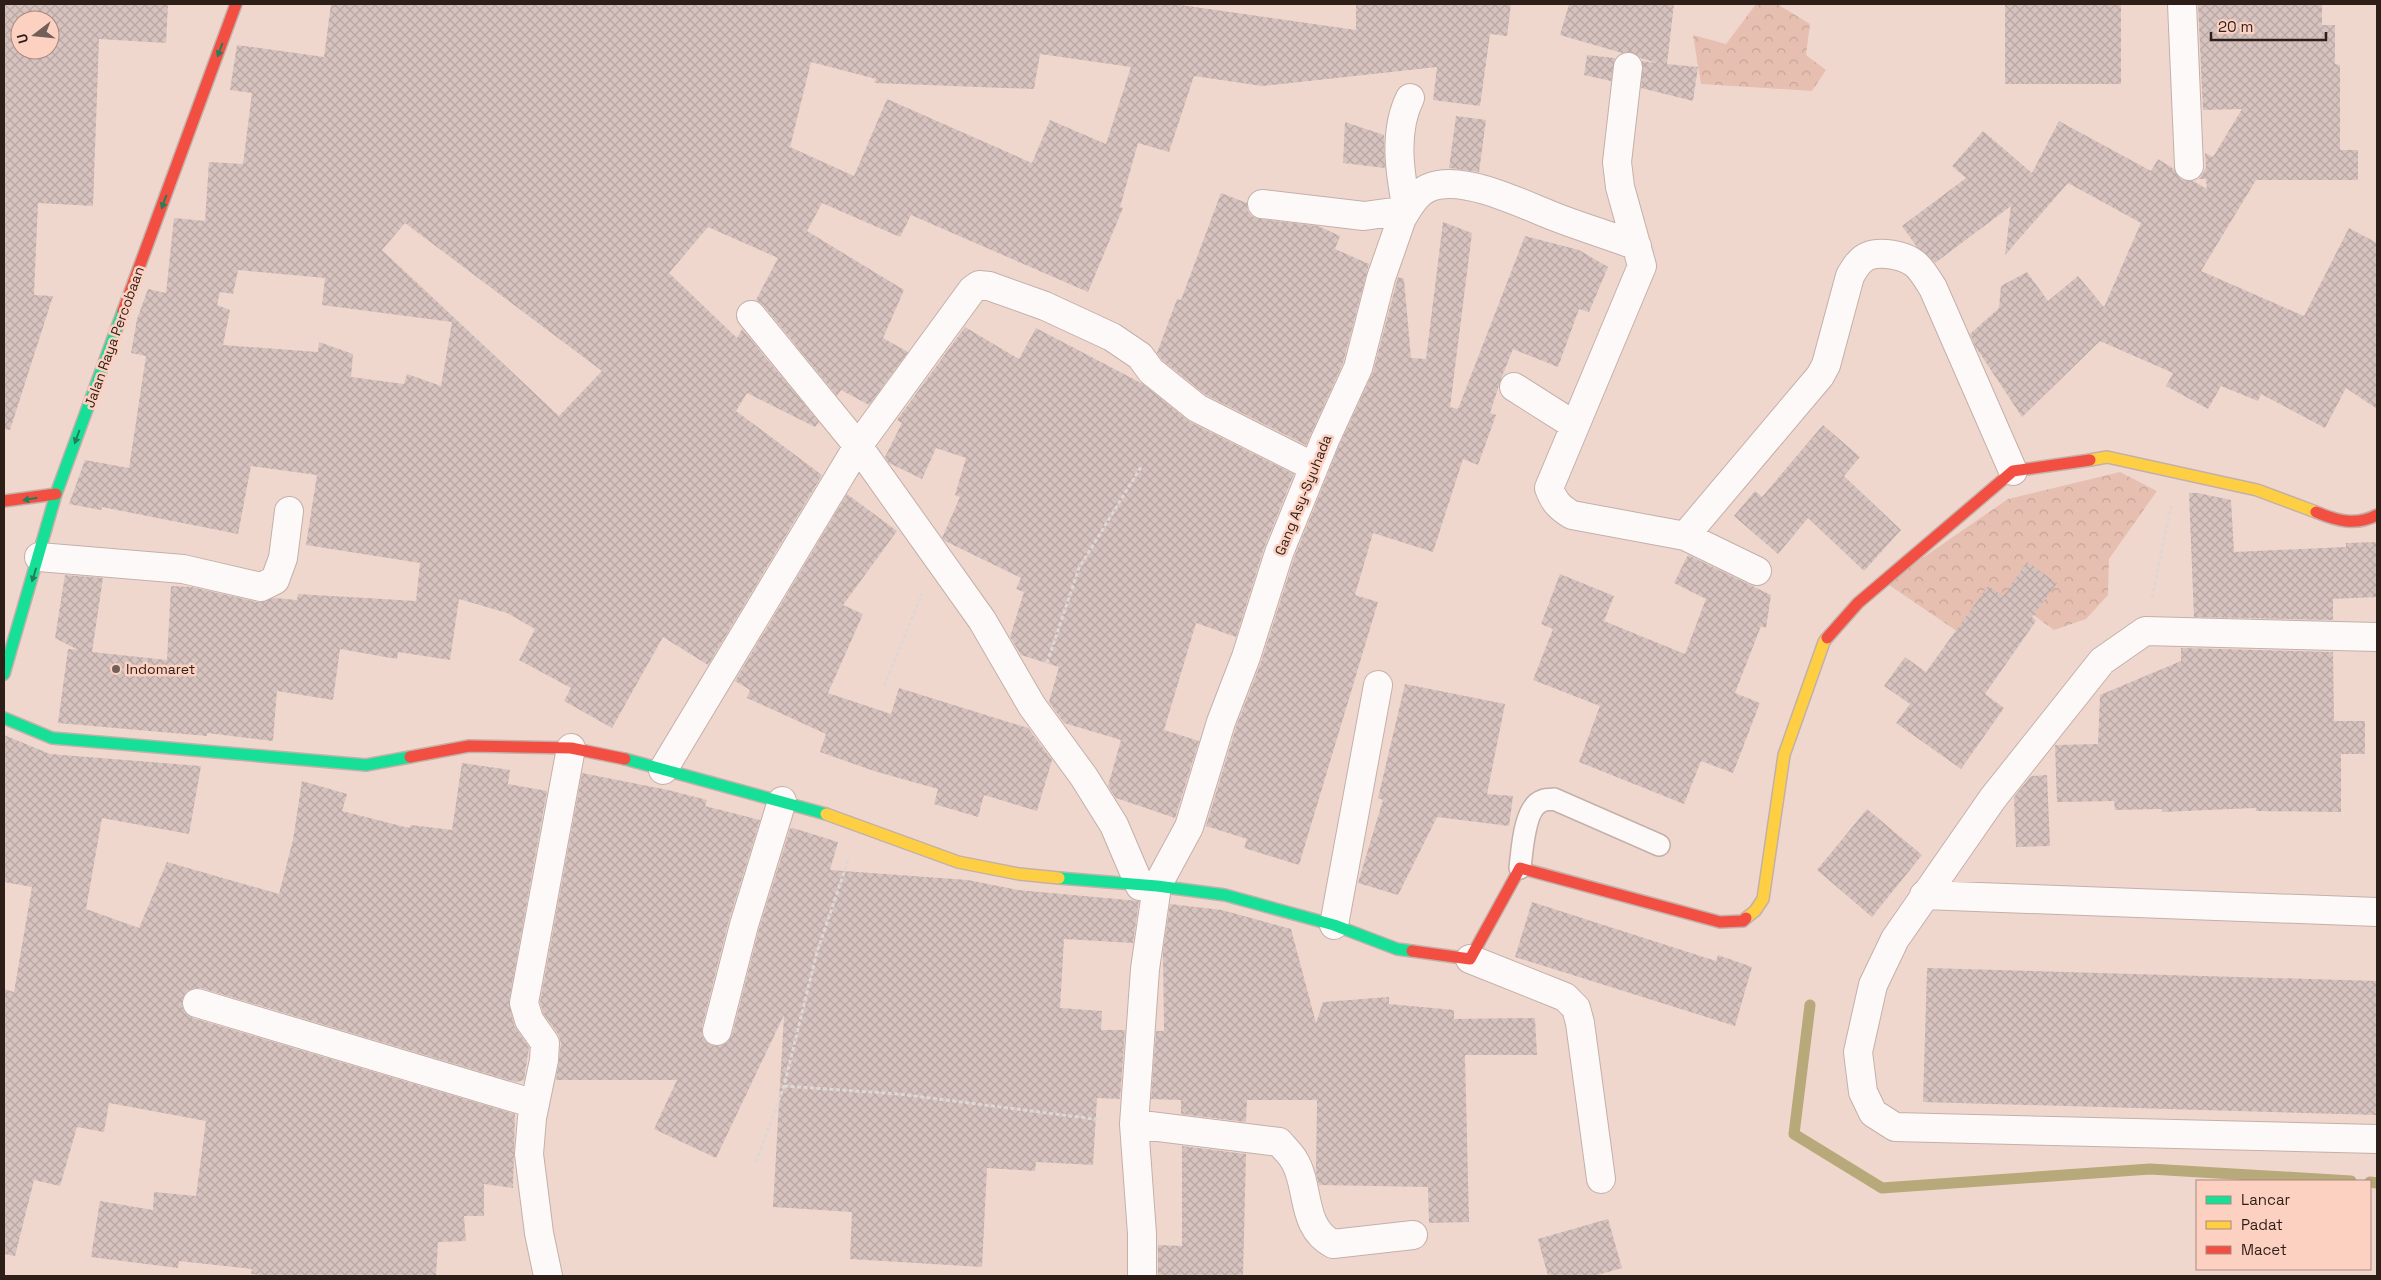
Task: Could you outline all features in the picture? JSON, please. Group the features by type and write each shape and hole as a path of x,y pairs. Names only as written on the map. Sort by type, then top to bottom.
{"main road":[{"name":"Jalan Raya Percobaan","path":"4,674 56,494 236,4"},
{"path":"4,718 52,738 366,765 469,746 571,748 625,759 782,801 860,824 958,862 1019,874 1225,895 1334,925 1397,948 1470,960 1520,868 1616,892 1720,922 1742,920 1755,911 1763,899 1784,755 1824,642 1858,603 2013,471 2107,456 2257,490 2341,522 2367,520 2377,515"},
{"path":"4,501 8,502 56,494"}],"street":[{"path":"2182,4 2189,166"},
{"path":"1628,66 1617,162 1620,188 1642,266 1549,488 1552,499 1560,508 1572,515 1685,536 1757,571"},
{"path":"1262,204 1364,216 1376,216 1407,210 1399,172 1403,112 1410,98"},
{"name":"Gang Asy-Syuhada","path":"1148,886 1189,827 1221,722 1246,657 1279,553 1314,467 1358,368 1381,278 1402,218 1419,192 1437,185 1451,184 1502,194 1558,218 1637,246"},
{"path":"1685,536 1820,376 1826,365 1850,276 1856,266 1867,256 1883,254 1899,257 1914,263 1933,288 2013,471"},
{"path":"662,770 858,446 972,290 983,285 1045,306 1112,336 1140,356 1151,371 1197,408 1314,467"},
{"path":"751,315 858,446 982,620 1032,706 1084,777 1114,825 1148,886 1145,969 1134,1124 1142,1234 1142,1276"},
{"path":"1514,387 1574,425"},
{"path":"39,557 183,569 261,587 275,580 283,558 290,511"},
{"path":"2377,637 2145,630 2102,661 1993,798 1895,939 1873,985 1858,1052 1863,1092 1873,1113 1895,1127 2377,1139"},
{"path":"1334,925 1378,685"},
{"path":"548,1276 539,1232 530,1154 532,1118 544,1060 545,1043 529,1020 524,1003 571,748"},
{"path":"718,1031 744,925 782,801"},
{"path":"1924,895 2377,912"},
{"path":"1470,960 1565,997 1576,1008 1580,1023 1601,1179"},
{"path":"197,1003 535,1104"},
{"path":"1134,1124 1279,1142 1295,1161 1314,1224 1322,1238 1333,1244 1413,1235"}],"lane":[{"path":"1520,868 1524,837 1531,809 1541,801 1554,800 1659,845"}],"path":[{"path":"1032,706 1079,568 1141,467"},
{"path":"2145,630 2179,472"},
{"path":"884,686 937,557"},
{"path":"756,1162 784,1086 817,952 860,824"},
{"path":"784,1086 899,1094 1134,1124"}],"green space":[{"path":"1756,4 1777,4 1810,24 1806,55 1826,70 1812,91 1701,84 1693,35 1726,44"},
{"path":"2120,472 2157,491 2109,559 2108,595 2086,619 2054,630 2018,604 1970,640 1886,583 2008,499"}],"building":[{"path":"4,4 168,4 166,43 99,39 93,206 38,203 34,295 53,296 10,430 4,429"},
{"path":"331,4 1174,4 1356,30 1356,4 1511,4 1507,36 1490,34 1480,106 1433,100 1437,67 1262,86 1194,76 1169,152 1138,143 1120,207 1123,208 1088,292 911,215 900,237 822,203 807,231 904,290 883,338 908,352 869,405 841,390 837,396 763,305 756,300 778,258 708,227 669,273 737,338 742,329 819,422 815,427 747,393 736,411 822,475 708,665 663,637 612,728 564,701 571,688 519,660 535,629 507,613 459,599 450,660 398,652 397,659 340,649 333,700 277,691 273,741 207,733 207,736 58,723 68,649 78,650 55,638 65,575 103,578 92,652 167,660 171,586 192,587 257,602 274,598 297,600 298,594 416,601 420,563 306,545 317,475 251,466 238,534 102,507 101,510 69,504 85,460 129,468 146,356 131,353 137,319 148,289 166,293 174,218 205,221 209,162 243,164 252,93 230,90 237,45 324,57","holes":["1040,54 1131,67 1106,144 1050,120 1032,163 887,99 854,176 790,147 811,62 876,79 874,83 1034,89","405,223 602,371 559,416 382,250","238,270 325,278 322,305 452,322 441,386 407,374 404,384 351,377 353,354 319,342 318,352 223,345 230,310 217,305 220,292 233,294"]},
{"path":"1569,4 1674,4 1667,64 1698,67 1693,101 1641,88 1642,61 1658,63 1640,58 1630,52 1622,53 1560,35"},
{"path":"2005,4 2121,4 2121,84 2005,84"},
{"path":"2198,4 2322,4 2322,25 2335,25 2335,64 2340,65 2340,150 2358,150 2358,180 2256,180 2201,271 2304,316 2349,228 2377,243 2377,409 2346,388 2325,428 2261,394 2258,401 2221,386 2208,409 2166,386 2173,373 2100,341 2022,417 1975,346 1970,334 1999,308 2001,286 2027,272 2048,301 2078,276 2104,307 2141,223 2068,183 2005,255 2011,206 1935,263 1917,247 1902,226 1966,178 1952,166 1983,131 2032,173 2059,121 2151,171 2158,159 2174,169 2181,180 2193,181 2207,189 2206,179 2199,179 2206,168 2205,153 2213,157 2242,109 2203,110"},
{"path":"1587,55 1615,58 1611,81 1584,75"},
{"path":"1456,116 1486,120 1479,172 1449,168"},
{"path":"1345,122 1384,135 1385,168 1343,163"},
{"path":"1221,193 1247,203 1248,211 1252,216 1260,219 1318,226 1340,236 1335,249 1369,264 1343,363 1306,445 1206,395 1162,360 1157,353 1177,299 1181,300"},
{"path":"1443,222 1472,233 1450,407 1458,409 1525,236 1579,250 1608,267 1589,312 1579,309 1558,367 1513,349 1490,413 1496,415 1478,465 1463,459 1433,552 1373,533 1355,595 1378,602 1299,865 1244,848 1247,839 1206,826 1236,727 1261,662 1294,558 1339,446 1373,372 1398,277 1404,279 1411,358 1426,359"},
{"path":"965,327 1019,359 1036,328 1143,384 1190,422 1294,474 1264,548 1236,637 1196,623 1164,730 1199,741 1175,818 1116,798 1108,786 1121,740 1064,723 1049,702 1059,667 1021,655 1010,637 1024,592 1016,589 1021,578 942,538 960,497 955,495 966,458 936,448 922,479 889,463 885,457 902,423 897,420"},
{"path":"1823,425 1860,457 1844,476 1901,530 1864,571 1808,518 1778,554 1734,516 1755,491 1762,497"},
{"path":"2189,493 2231,500 2234,552 2346,547 2346,543 2377,542 2377,597 2333,599 2333,620 2194,617"},
{"path":"847,494 897,531 843,605 863,614 828,693 891,714 899,688 1028,728 1052,760 1037,811 984,795 978,817 934,804 938,789 874,771 820,752 826,734 747,698 750,690 735,681"},
{"path":"1688,555 1771,595 1766,628 1761,626 1735,693 1760,703 1733,773 1701,761 1684,804 1579,762 1600,706 1533,680 1553,629 1541,624 1560,574 1614,596 1604,621 1685,654 1706,599 1674,583"},
{"path":"2027,562 2057,583 2032,617 2036,621 1985,694 2004,708 1961,769 1896,723 1910,704 1884,686 1905,657 1926,672 1988,586 2003,596"},
{"path":"2181,648 2333,652 2334,721 2365,721 2365,754 2341,754 2341,812 2256,811 2256,808 2162,812 2162,809 2115,810 2114,801 2057,802 2055,745 2098,744 2100,695 2181,661"},
{"path":"1405,684 1505,704 1487,794 1513,796 1509,826 1437,817 1398,895 1358,883 1383,800 1378,798"},
{"path":"4,735 50,754 201,766 189,834 102,818 86,909 139,928 167,862 279,894 293,840 302,781 347,794 342,811 409,828 411,825 452,830 462,763 510,770 508,784 547,791 509,1001 514,1025 529,1047 524,1080 516,1082 201,988 187,991 182,999 185,1013 193,1018 515,1114 513,1188 484,1184 484,1216 464,1216 466,1241 438,1242 436,1276 270,1276 251,1274 252,1269 179,1261 178,1268 91,1257 100,1201 153,1210 154,1192 196,1196 206,1121 109,1103 104,1132 77,1127 60,1186 34,1180 15,1256 4,1254 4,989 14,992 32,887 4,882"},
{"path":"582,773 668,790 707,800 705,806 760,820 729,920 702,1027 702,1035 706,1042 714,1046 721,1046 728,1042 732,1035 759,929 790,829 793,828 838,842 830,870 968,880 1018,890 1139,901 1133,943 1064,939 1060,1008 1102,1011 1101,1030 1125,1030 1120,1099 1097,1098 1093,1165 1036,1162 1035,1171 987,1168 982,1267 850,1259 852,1212 773,1207 784,1015 716,1158 654,1129 677,1080 556,1080 561,1043 558,1034 543,1013 540,1002"},
{"path":"2047,775 2050,846 2016,847 2014,797 2031,776"},
{"path":"1867,809 1922,855 1872,917 1817,870"},
{"path":"1532,902 1716,961 1718,955 1752,967 1735,1026 1515,957"},
{"path":"1170,904 1222,910 1291,929 1316,1023 1323,1002 1389,997 1389,1004 1454,1010 1454,1019 1535,1018 1537,1055 1465,1055 1469,1222 1429,1223 1428,1187 1319,1185 1316,1173 1317,1100 1247,1100 1246,1122 1181,1114 1181,1100 1151,1099 1156,1031 1164,1031 1163,951"},
{"path":"1927,968 2377,981 2377,1115 1923,1102"},
{"path":"1182,1146 1246,1154 1243,1276 1158,1276 1158,1245 1182,1246"},
{"path":"1608,1219 1622,1268 1594,1276 1548,1276 1538,1239"}],"waterway":[{"path":"1810,1005 1794,1134 1882,1188 2150,1169 2334,1180"},
{"path":"2371,1182 2377,1183"}],"traffic: fast":[{"path":"4,674 56,494 123,311"},
{"path":"4,718 52,738 366,765 410,757"},
{"path":"625,759 826,814"},
{"path":"1059,878 1157,886 1225,895 1334,925 1397,949 1412,951"}],"traffic: slow":[{"path":"2090,460 2107,457 2257,490 2316,512"},
{"path":"1746,918 1755,911 1763,899 1784,755 1827,638"},
{"path":"826,814 958,862 1019,874 1059,878"}],"traffic: jam":[{"path":"123,311 236,4"},
{"path":"1827,638 1858,603 2013,471 2090,460"},
{"path":"4,501 56,494"},
{"path":"2316,512 2346,521 2362,520 2377,515"},
{"path":"410,757 469,746 571,748 625,759"},
{"path":"1412,951 1470,959 1520,868 1720,922 1743,921 1746,918"}],"place":[{"name":"Indomaret","path":"116,669"}]}
